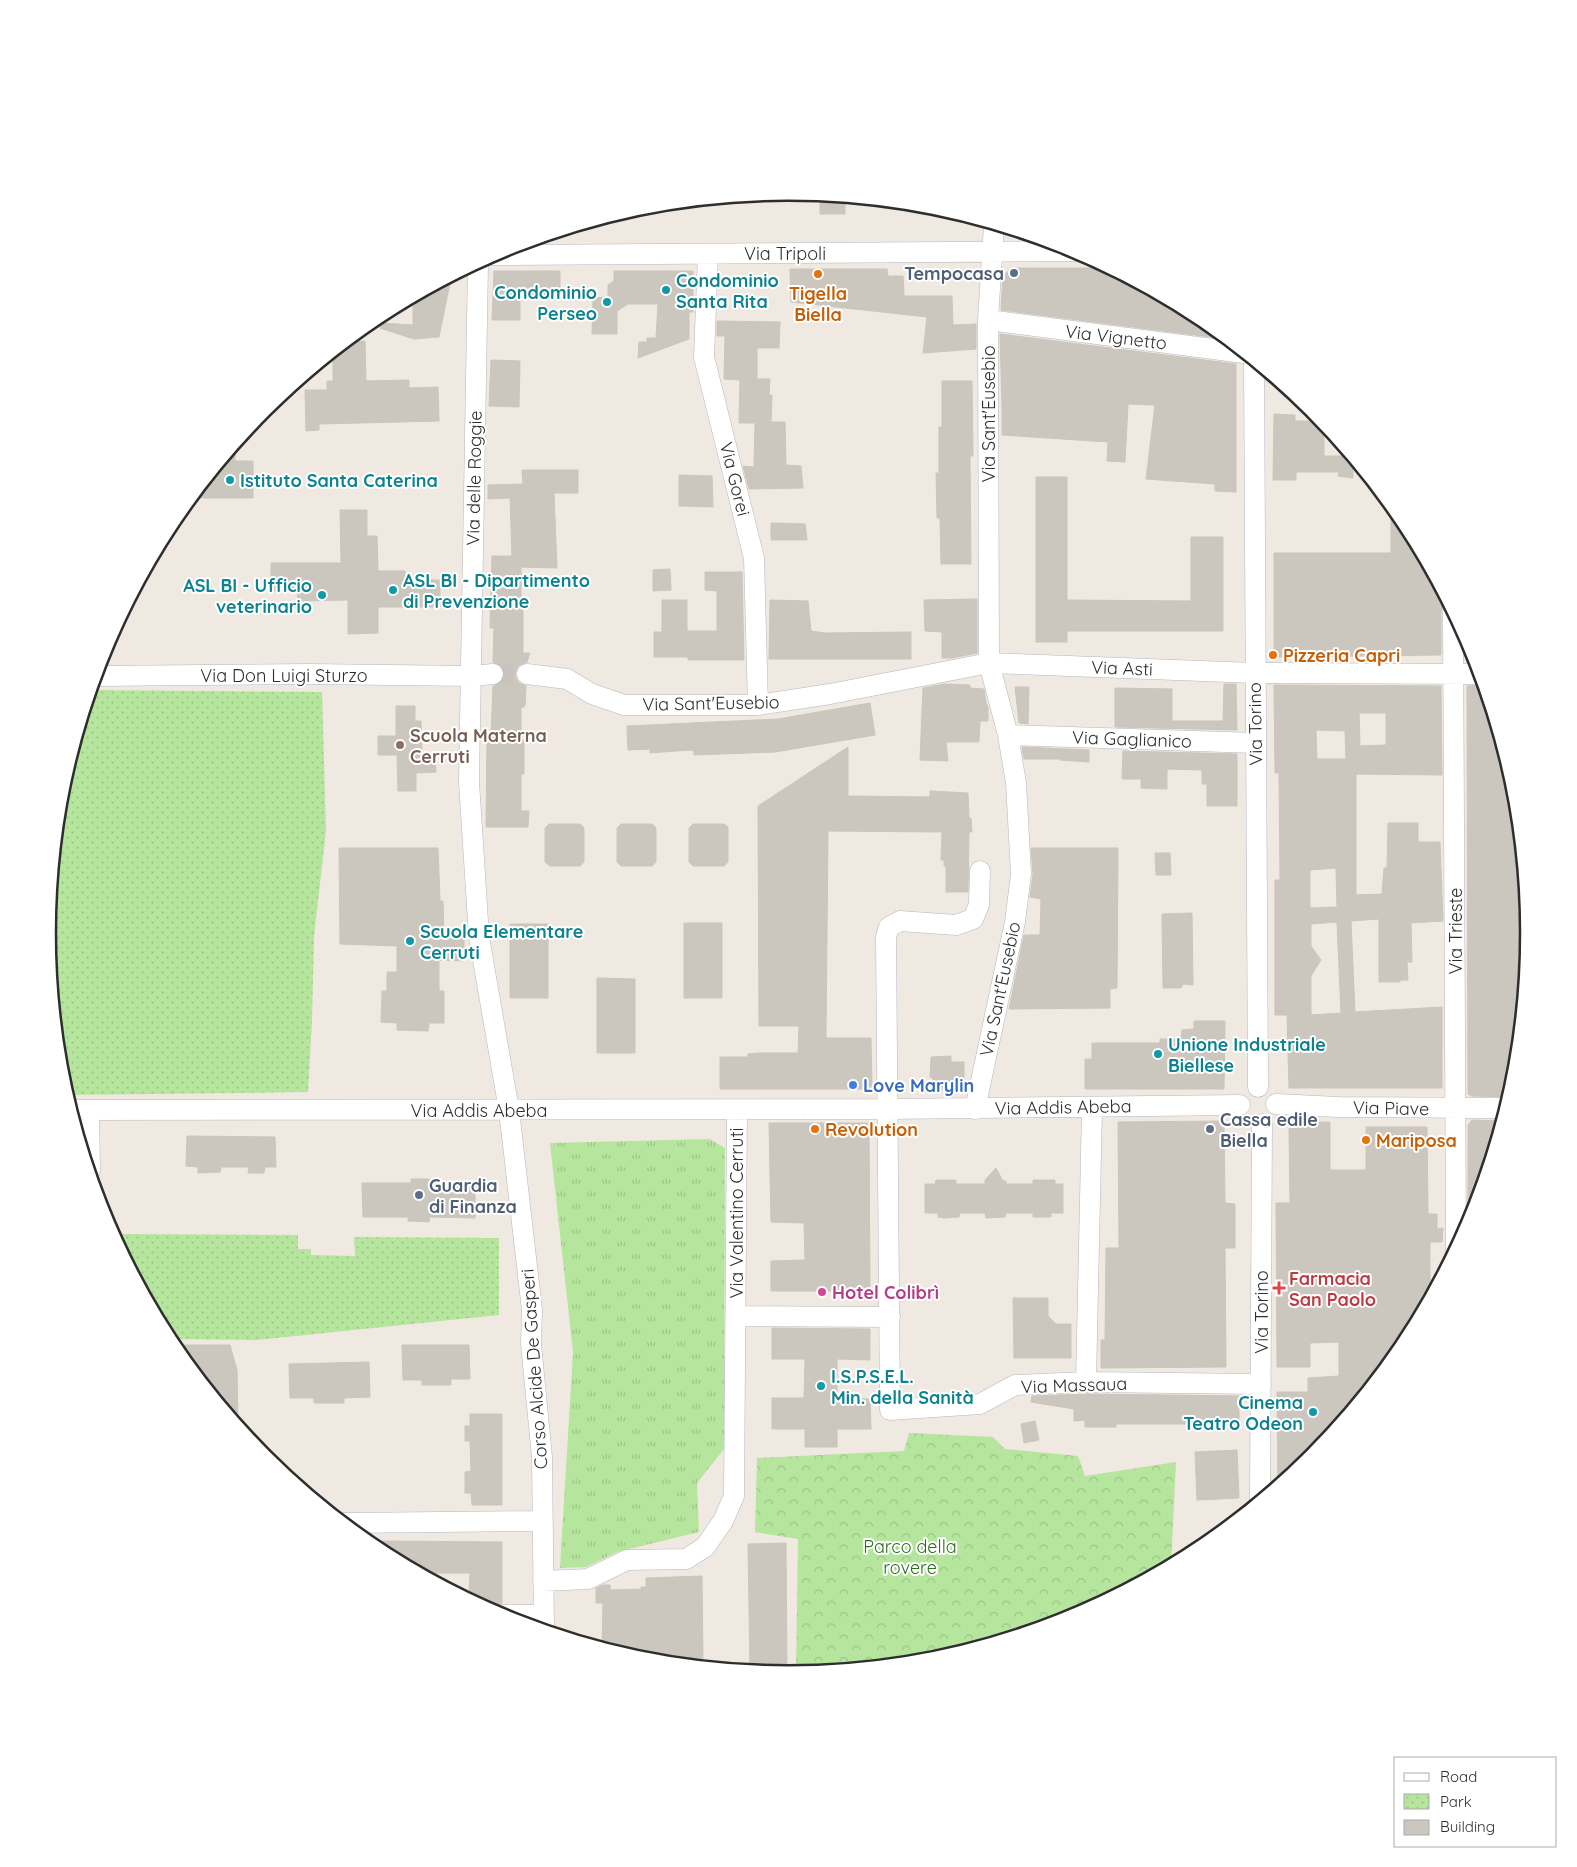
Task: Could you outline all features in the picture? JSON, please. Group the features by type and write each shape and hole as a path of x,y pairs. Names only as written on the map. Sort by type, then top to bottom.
{"street":[{"name":"Via Sant'Eusebio","path":"975,1108 1015,922 1021,874 1016,783 1008,735 989,663 988,320 994,231"},
{"name":"Via Tripoli","path":"514,255 1054,251"},
{"name":"Via Gorei","path":"708,254 704,357 754,558 758,706"},
{"name":"Via delle Roggie","path":"478,271 469,782 479,937 509,1110"},
{"name":"Via Vignetto","path":"988,320 1232,351"},
{"name":"Via Torino","path":"1254,369 1258,1087"},
{"name":"Via Trieste","path":"1453,627 1456,1233"},
{"name":"Via Sant'Eusebio","path":"527,674 567,679 592,694 624,705 758,706 989,663"},
{"name":"Via Asti","path":"989,663 1255,673 1473,674"},
{"name":"Via Don Luigi Sturzo","path":"105,672 471,676"},
{"path":"471,676 493,674"},
{"name":"Via Gaglianico","path":"1008,735 1256,743"},
{"path":"890,1317 886,1109 886,937 889,927 900,921 956,925 972,919 979,905 980,871"},
{"path":"1258,1087 1270,1092 1276,1104 1273,1115 1262,1124 1247,1119 1243,1115 1240,1105 1244,1094 1252,1088 1258,1087"},
{"name":"Via Piave","path":"1276,1104 1338,1107 1500,1108"},
{"name":"Via Addis Abeba","path":"80,1110 737,1110 1092,1108 1240,1105"},
{"path":"1086,1382 1092,1108"},
{"path":"80,1110 83,1131"},
{"name":"Corso Alcide De Gasperi","path":"509,1110 532,1310 531,1344 542,1457 544,1622"},
{"name":"Via Valentino Cerruti","path":"543,1580 588,1579 627,1560 686,1559 705,1547 724,1521 734,1496 737,1110"},
{"name":"Via Torino","path":"1260,1493 1262,1124"},
{"name":"Via Valentino Cerruti","path":"736,1316 890,1317"},
{"name":"Via Massaua","path":"890,1317 890,1410 980,1404 1015,1386 1086,1382 1261,1384"},
{"path":"355,1523 542,1521"}],"green space":[{"path":"98,690 322,692 326,830 314,937 308,1092 74,1095 63,1029 58,981 56,934 58,886 70,791 81,744"},
{"path":"710,1139 725,1148 724,1449 697,1483 699,1532 617,1552 586,1567 560,1568 573,1352 550,1143"},
{"path":"121,1234 298,1235 298,1249 311,1249 311,1255 355,1256 354,1237 499,1238 499,1315 257,1340 179,1339 154,1300"},
{"name":"Parco della rovere","path":"909,1433 993,1437 1005,1449 1078,1456 1085,1476 1176,1462 1171,1557 1155,1568 1069,1610 1024,1627 978,1641 931,1652 884,1659 796,1666 798,1539 755,1532 757,1458 904,1451"}],"building":[{"path":"820,202 845,204 845,214 820,214"},
{"path":"1012,268 1093,268 1155,299 1212,337 1001,310 1003,276"},
{"path":"790,269 887,269 888,276 903,276 904,296 952,296 953,325 976,324 976,349 923,353 927,317 791,302"},
{"path":"494,271 560,271 560,298 520,298 520,320 492,320"},
{"path":"614,271 693,271 693,312 689,312 689,339 638,358 639,342 647,342 647,338 656,338 658,304 628,304 617,311 617,334 592,334 593,298 608,297 608,285 614,281"},
{"path":"450,285 439,337 414,339 380,328 385,323 413,325 413,305"},
{"path":"717,321 780,322 779,348 757,348 757,379 770,379 769,395 772,395 771,422 785,422 786,465 801,466 803,488 749,489 743,466 754,467 755,423 739,423 740,380 724,379 725,336 717,336"},
{"path":"1000,334 1236,364 1236,492 1215,491 1215,484 1146,479 1155,405 1128,404 1125,462 1107,461 1108,442 1002,435"},
{"path":"359,341 365,341 366,381 409,380 409,388 438,387 439,421 319,424 319,430 306,431 305,390 327,390 327,381 333,381 333,361"},
{"path":"491,360 520,361 519,407 489,406"},
{"path":"942,381 972,381 973,456 970,456 971,564 941,564 940,518 937,518 936,473 939,473 939,427 942,427"},
{"path":"1274,414 1295,415 1295,421 1311,421 1324,435 1324,456 1343,456 1353,468 1353,478 1338,476 1339,472 1296,472 1296,480 1273,480"},
{"name":"Istituto Santa Caterina","path":"235,455 235,461 253,461 253,498 201,498"},
{"path":"522,470 578,470 578,493 554,493 557,568 521,567 521,600 529,605 523,609 523,653 530,653 527,662 518,666 515,673 519,683 526,686 525,706 521,708 521,740 524,740 524,774 521,774 521,811 529,811 528,827 486,827 487,736 491,736 493,686 504,679 505,673 502,667 493,662 494,628 490,628 492,556 512,556 510,498 488,499 488,485 523,484"},
{"path":"679,475 712,476 713,507 679,506"},
{"path":"1036,477 1067,477 1067,600 1191,601 1191,537 1223,537 1223,631 1067,631 1067,642 1036,642"},
{"name":"ASL BI - Dipartimento di Prevenzione","path":"340,510 367,510 367,536 377,536 378,571 405,571 405,580 440,580 440,607 378,607 378,633 348,634 348,600 298,601 297,591 271,591 271,563 341,563"},
{"path":"1391,519 1423,567 1443,606 1441,612 1441,655 1274,657 1274,553 1391,553"},
{"path":"771,523 805,524 807,540 771,540"},
{"path":"670,569 671,590 653,591 653,570"},
{"path":"705,572 742,572 744,660 688,660 688,657 654,657 654,632 662,632 662,600 687,600 687,631 717,631 717,591 705,590"},
{"path":"977,599 977,653 942,658 942,632 925,631 924,600"},
{"path":"770,600 808,601 811,631 825,633 911,632 911,659 769,659"},
{"path":"945,684 970,685 970,688 984,689 988,707 988,721 980,721 979,742 946,742 948,761 920,760 923,688"},
{"path":"1224,684 1236,684 1237,730 1115,727 1115,688 1172,689 1172,721 1223,721"},
{"path":"1274,685 1441,686 1442,775 1356,774 1356,895 1382,894 1384,868 1387,868 1388,823 1418,823 1418,842 1440,842 1443,921 1411,923 1412,962 1407,962 1408,980 1379,982 1379,919 1351,921 1355,1012 1442,1007 1442,1088 1289,1088 1287,1015 1275,1015 1275,880 1280,880 1279,773 1275,773","holes":["1359,713 1386,713 1386,745 1360,746","1316,730 1345,731 1346,759 1317,759","1336,868 1337,907 1310,908 1310,870","1337,922 1341,1013 1311,1015 1311,976 1321,960 1311,946 1311,924"]},
{"path":"1477,685 1496,744 1507,791 1517,868 1518,912 1520,912 1521,934 1519,981 1514,1029 1502,1097 1472,1096 1468,1094 1467,686"},
{"path":"1015,687 1029,687 1028,724 1019,723"},
{"path":"870,703 875,735 775,752 694,755 694,751 690,750 650,753 650,749 628,750 627,726 778,719"},
{"name":"Scuola Materna Cerruti","path":"396,706 415,706 415,721 421,721 422,754 435,755 436,772 416,773 416,791 398,791 397,755 378,755 378,736 396,736"},
{"path":"848,747 848,796 930,797 930,791 968,793 969,818 971,818 972,832 969,832 968,892 946,892 946,866 944,866 944,860 941,860 942,832 828,831 826,1038 871,1038 872,1089 720,1089 720,1057 748,1057 748,1054 759,1053 798,1053 799,1026 759,1026 758,806"},
{"path":"1022,747 1089,750 1089,762 1060,759 1024,759"},
{"path":"1123,751 1237,754 1237,806 1207,806 1207,784 1202,784 1202,770 1167,769 1167,789 1141,788 1141,779 1122,779"},
{"path":"549,824 580,824 584,828 584,862 580,866 550,866 545,862 545,828"},
{"path":"621,824 652,824 656,828 656,862 652,866 621,866 617,862 617,828"},
{"path":"693,824 724,824 728,827 728,862 724,866 693,866 689,862 689,828"},
{"name":"Scuola Elementare Cerruti","path":"339,848 438,848 440,901 443,901 444,938 464,938 464,961 439,960 439,991 444,991 444,1023 429,1023 428,1031 397,1030 397,1023 381,1022 382,991 387,991 387,972 397,972 397,946 340,944"},
{"path":"1031,848 1118,848 1117,988 1110,989 1110,1008 1009,1009 1024,935 1040,935 1041,899 1030,897 1033,874"},
{"path":"1155,853 1170,853 1171,875 1156,875"},
{"path":"1192,913 1193,985 1183,984 1181,988 1163,988 1162,914"},
{"path":"684,923 722,923 722,998 684,998"},
{"path":"510,924 548,924 548,998 510,998"},
{"path":"597,978 635,979 635,1053 597,1053"},
{"name":"Unione Industriale Biellese","path":"1194,1021 1225,1021 1224,1089 1085,1089 1085,1059 1092,1059 1092,1043 1160,1043 1160,1039 1181,1039 1182,1030 1194,1029"},
{"path":"951,1056 951,1062 964,1062 964,1080 957,1089 932,1089 933,1078 930,1077 931,1057"},
{"path":"1472,1120 1497,1121 1482,1169 1468,1206 1468,1125"},
{"path":"1224,1121 1225,1203 1235,1204 1235,1248 1225,1248 1226,1367 1101,1368 1101,1340 1105,1340 1106,1248 1119,1248 1118,1122"},
{"path":"1298,1122 1330,1122 1330,1170 1366,1170 1366,1127 1427,1127 1428,1214 1437,1214 1437,1229 1443,1228 1442,1242 1430,1242 1430,1286 1397,1340 1339,1416 1278,1477 1277,1392 1308,1392 1308,1378 1339,1376 1339,1342 1310,1343 1310,1367 1277,1367 1276,1203 1290,1203 1289,1129"},
{"path":"769,1123 869,1123 870,1291 771,1291 771,1261 805,1260 804,1223 771,1222"},
{"path":"187,1136 275,1137 276,1167 265,1167 264,1173 248,1173 249,1167 221,1167 220,1172 198,1173 198,1167 186,1166"},
{"path":"996,1168 1003,1181 1006,1181 1006,1184 1033,1184 1033,1180 1055,1180 1055,1184 1063,1184 1063,1213 1051,1213 1051,1217 1033,1217 1033,1213 1006,1213 1005,1217 986,1218 985,1213 960,1213 959,1217 945,1218 938,1217 938,1213 925,1213 925,1184 935,1184 936,1180 956,1180 956,1184 985,1184 985,1180"},
{"name":"Guardia di Finanza","path":"411,1179 429,1179 430,1184 475,1184 475,1218 430,1217 429,1222 408,1221 408,1217 363,1217 362,1183 411,1183"},
{"path":"1013,1298 1048,1298 1048,1316 1056,1324 1071,1324 1071,1358 1014,1358"},
{"path":"772,1328 870,1329 870,1360 837,1359 837,1398 870,1399 871,1429 837,1429 837,1447 805,1447 805,1429 772,1429 772,1398 804,1398 805,1359 772,1359"},
{"path":"184,1345 230,1345 237,1370 238,1416"},
{"path":"402,1345 469,1345 470,1379 451,1379 451,1385 422,1385 422,1380 403,1380"},
{"path":"369,1362 370,1397 344,1398 344,1403 314,1403 314,1398 290,1398 289,1364"},
{"path":"1086,1394 1239,1396 1239,1424 1116,1424 1116,1427 1085,1427 1085,1420 1074,1421 1074,1409 1031,1402 1032,1396"},
{"path":"470,1414 502,1414 502,1505 472,1505 471,1493 465,1493 465,1472 471,1471 470,1441 465,1441 465,1426 470,1426"},
{"path":"1035,1421 1039,1440 1024,1443 1021,1424"},
{"path":"1237,1450 1239,1498 1197,1500 1195,1452"},
{"path":"382,1542 502,1542 502,1603 497,1605 469,1592 470,1573 432,1573"},
{"path":"786,1543 787,1666 750,1664 748,1544"},
{"path":"702,1576 703,1660 646,1652 602,1642 603,1603 596,1603 596,1588 610,1585 610,1590 641,1589 641,1587 646,1587 646,1578"}],"tunnel":[{"path":"493,674 527,674"}],"place":[{"name":"Tempocasa","path":"1014,273"},
{"name":"Tigella Biella","path":"818,274"},
{"name":"Condominio Santa Rita","path":"666,290"},
{"name":"Condominio Perseo","path":"607,302"},
{"name":"Istituto Santa Caterina","path":"230,480"},
{"name":"ASL BI - Dipartimento di Prevenzione","path":"393,590"},
{"name":"ASL BI - Ufficio veterinario","path":"322,595"},
{"name":"Pizzeria Capri","path":"1273,655"},
{"name":"Scuola Materna Cerruti","path":"400,745"},
{"name":"Scuola Elementare Cerruti","path":"410,941"},
{"name":"Unione Industriale Biellese","path":"1158,1054"},
{"name":"Love Marylin","path":"853,1085"},
{"name":"Revolution","path":"815,1129"},
{"name":"Cassa edile Biella","path":"1210,1129"},
{"name":"Mariposa","path":"1366,1140"},
{"name":"Guardia di Finanza","path":"419,1195"},
{"name":"Farmacia San Paolo","path":"1279,1288"},
{"name":"Hotel Colibrì","path":"822,1292"},
{"name":"I.S.P.S.E.L. Min. della Sanità","path":"821,1386"},
{"name":"Cinema Teatro Odeon","path":"1313,1412"}]}
